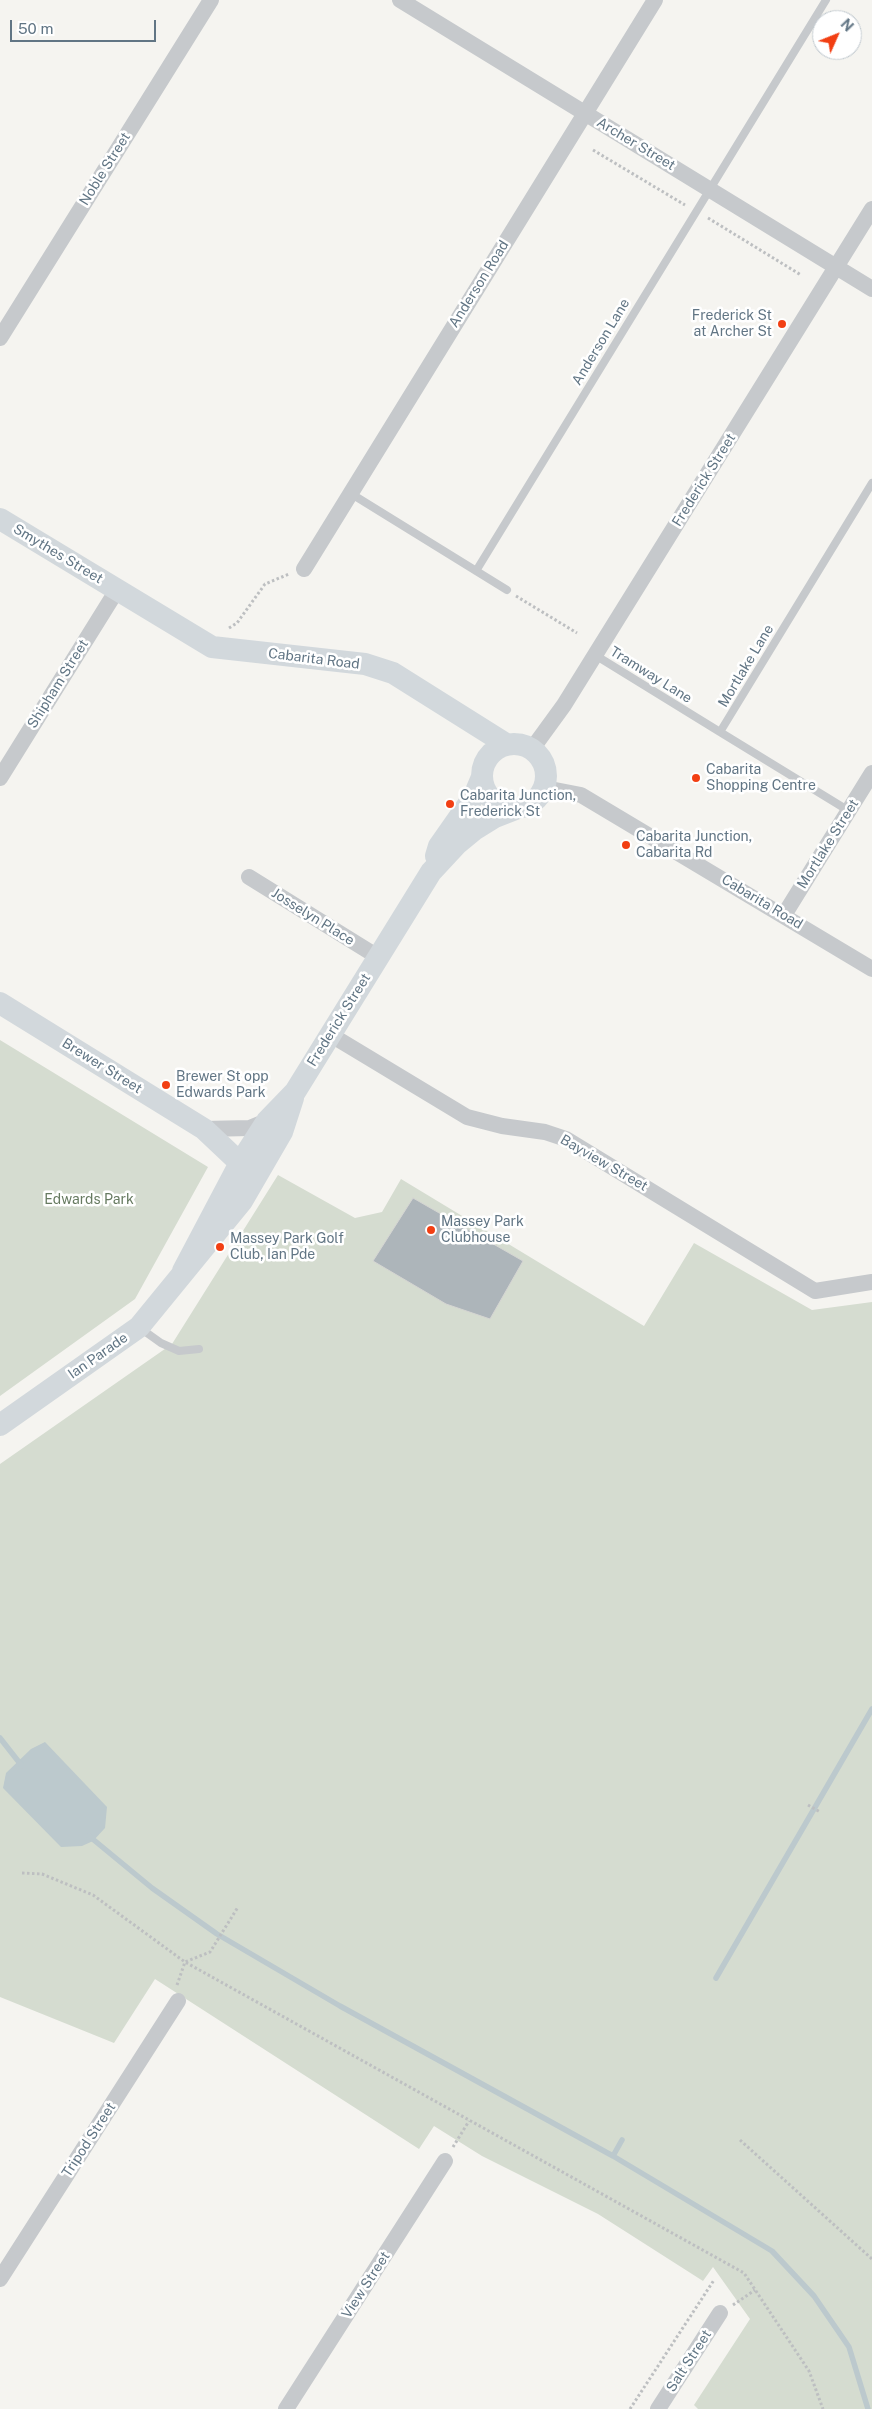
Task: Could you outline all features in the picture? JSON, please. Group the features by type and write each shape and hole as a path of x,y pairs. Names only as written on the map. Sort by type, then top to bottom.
{"main road":[{"name":"Smythes Street","path":"0,519 117,590"},
{"name":"Cabarita Road","path":"117,590 212,647 365,664 393,673 506,744"},
{"path":"506,744 524,745 532,749 543,759 547,773 545,788 534,802 518,808 507,808 498,804 484,788 482,769 490,755 506,744"},
{"name":"Frederick Street","path":"431,872 439,846 474,796 482,777"},
{"name":"Frederick Street","path":"253,1151 295,1092 431,872 457,844 474,830 495,817 518,808"},
{"name":"Brewer Street","path":"0,1003 204,1129 253,1151"},
{"path":"253,1151 274,1146 282,1132 295,1092"},
{"name":"Ian Parade","path":"0,1426 139,1327 165,1297 183,1271 253,1151"}],"street":[{"name":"Noble Street","path":"0,338 211,0"},
{"name":"Archer Street","path":"400,0 872,289"},
{"name":"Anderson Road","path":"304,569 655,0"},
{"name":"Frederick Street","path":"532,749 552,724 872,209"},
{"name":"Shipham Street","path":"0,778 117,590"},
{"name":"Mortlake Street","path":"784,915 872,773"},
{"name":"Cabarita Road","path":"545,788 581,795 872,968"},
{"name":"Josselyn Place","path":"249,877 378,957"},
{"name":"Bayview Street","path":"331,1035 467,1117 502,1126 545,1132 566,1139 815,1291 872,1282"},
{"path":"204,1129 253,1151"},
{"name":"Tripod Street","path":"0,2279 178,2000"},
{"name":"View Street","path":"286,2409 445,2160"},
{"name":"Salt Street","path":"660,2408 720,2313"}],"lane":[{"name":"Anderson Lane","path":"476,571 826,0"},
{"name":"Mortlake Lane","path":"720,732 872,483"},
{"path":"350,493 507,590"},
{"name":"Tramway Lane","path":"595,655 720,732"},
{"path":"720,732 849,811"},
{"path":"139,1327 161,1343 179,1351 200,1348"}],"path":[{"path":"221,632 237,623 265,584 304,569"},
{"path":"507,590 577,633"},
{"path":"808,1805 820,1812"},
{"path":"22,1873 42,1874 93,1895 185,1962 744,2273 809,2371 823,2409"},
{"path":"178,2000 177,1982 185,1962 210,1952 238,1907"},
{"path":"445,2160 469,2120"},
{"path":"740,2140 872,2259"},
{"path":"630,2409 714,2280"},
{"path":"720,2313 755,2290"}],"green space":[{"name":"Edwards Park","path":"0,1040 208,1167 135,1299 0,1396"},
{"path":"278,1175 355,1218 382,1212 401,1179 644,1326 694,1243 812,1310 872,1302 872,2409 698,2409 694,2405 750,2319 713,2267 703,2281 598,2214 482,2156 434,2126 419,2149 155,1979 114,2043 0,1997 0,1464 172,1344"}],"shaded area":[{"path":"45,1742 107,1807 105,1828 93,1841 82,1846 61,1847 3,1788 6,1773 31,1749"}],"building":[{"name":"Massey Park Clubhouse","path":"413,1198 523,1261 490,1319 446,1304 373,1261"}],"waterway":[{"path":"716,1978 872,1709"},
{"path":"0,1738 22,1766"},
{"path":"89,1836 152,1888 217,1934 340,2006 613,2156 772,2251 814,2296 849,2347 868,2409"},
{"path":"613,2156 622,2140"}],"place":[{"name":"Frederick St at Archer St","path":"782,324"},
{"name":"Cabarita Shopping Centre","path":"696,778"},
{"name":"Cabarita Junction, Frederick St","path":"450,804"},
{"name":"Cabarita Junction, Cabarita Rd","path":"626,845"},
{"name":"Brewer St opp Edwards Park","path":"166,1085"},
{"name":"Massey Park Clubhouse","path":"431,1230"},
{"name":"Massey Park Golf Club, Ian Pde","path":"220,1247"}]}
